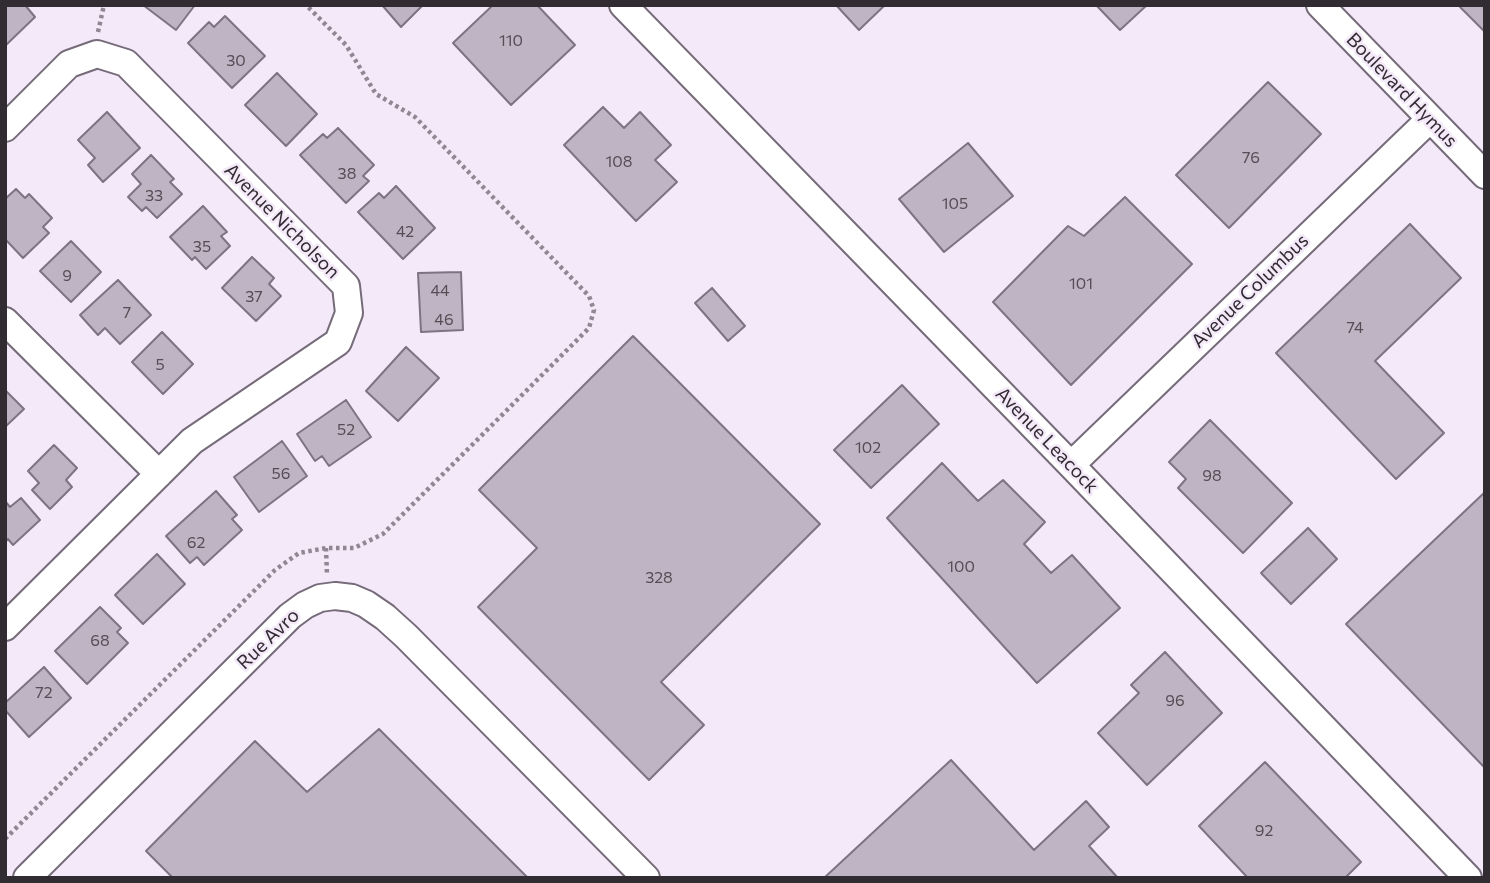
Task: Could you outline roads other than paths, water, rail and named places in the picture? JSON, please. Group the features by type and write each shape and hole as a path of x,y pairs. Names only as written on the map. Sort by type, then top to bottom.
{"street":[{"name":"Avenue Leacock","path":"623,5 1468,878"},
{"name":"Boulevard Hymus","path":"1320,5 1485,175"},
{"name":"Avenue Nicholson","path":"5,128 69,64 97,54 126,64 346,286 349,313 338,342 192,441 5,627"},
{"name":"Avenue Columbus","path":"1071,465 1430,118"},
{"path":"5,321 159,474"},
{"name":"Rue Avro","path":"27,878 290,616 305,604 335,596 352,598 366,604 399,629 646,878"}]}
